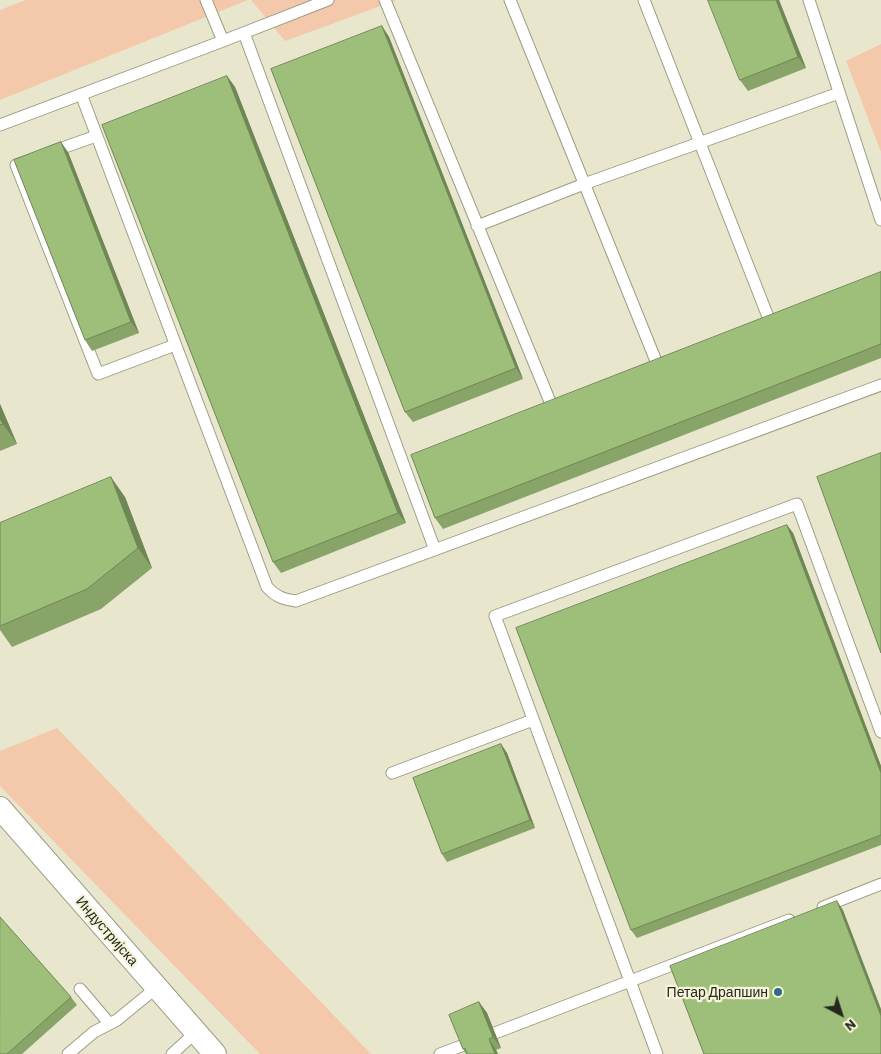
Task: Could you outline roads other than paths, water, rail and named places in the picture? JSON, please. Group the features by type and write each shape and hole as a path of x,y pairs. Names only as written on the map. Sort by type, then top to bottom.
{"street":[{"name":"Индустријска","path":"0,808 215,1054"}],"lane":[{"path":"206,0 223,41"},
{"path":"0,124 328,0"},
{"path":"385,0 551,404"},
{"path":"510,0 658,366"},
{"path":"644,0 773,327"},
{"path":"809,0 881,220"},
{"path":"244,33 407,459 435,550"},
{"path":"477,226 584,184 839,93"},
{"path":"81,94 266,587 282,599 296,601 881,384"},
{"path":"96,136 16,165 98,374 175,345"},
{"path":"657,1054 495,616 797,504 881,732"},
{"path":"392,773 534,720"},
{"path":"816,909 881,884"},
{"path":"495,1033 797,917"},
{"path":"68,1054 94,1032 117,1020 156,988"},
{"path":"80,989 109,1023"},
{"path":"172,1054 195,1033"},
{"path":"440,1054 464,1045"}],"place":[{"name":"Петар Драпшин","path":"778,992"}]}
